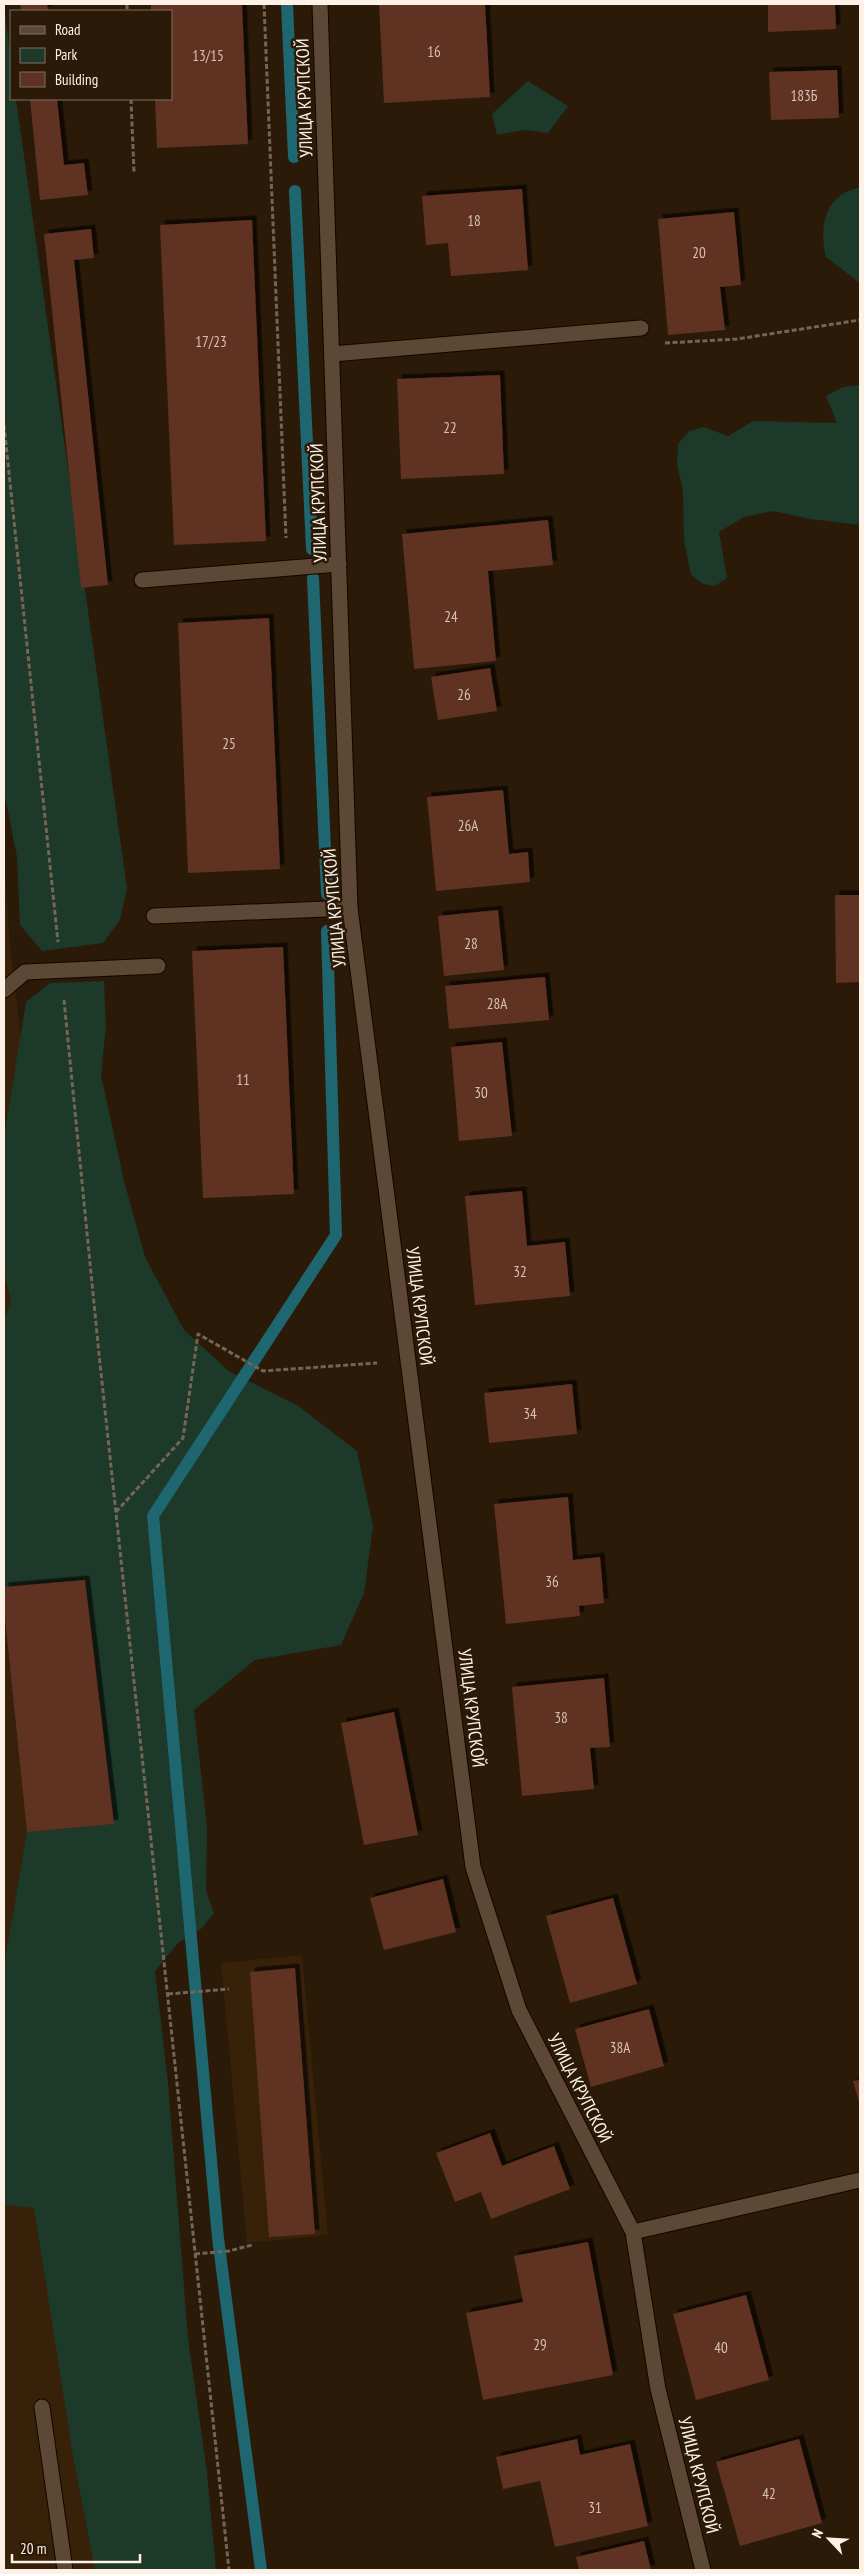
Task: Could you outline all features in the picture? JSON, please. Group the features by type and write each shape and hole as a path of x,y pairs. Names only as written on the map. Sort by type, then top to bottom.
{"street":[{"name":"УЛИЦА КРУПСКОЙ","path":"320,4 350,908 473,1867 519,2010 633,2232 658,2389 703,2570"},
{"path":"332,354 641,328"},
{"path":"142,580 339,564"},
{"path":"154,916 350,908"},
{"path":"4,990 25,972 158,966"},
{"path":"633,2232 860,2180"},
{"path":"42,2408 65,2570"}],"path":[{"path":"264,4 287,569"},
{"path":"131,100 134,172"},
{"path":"641,328 643,345 737,338 860,320"},
{"path":"4,425 116,1512 229,2570"},
{"path":"116,1512 183,1438 198,1334 263,1371 408,1361"},
{"path":"167,1994 229,1989"},
{"path":"195,2254 229,2251 252,2245"}],"shaded area":[{"path":"4,858 10,946 78,1515 188,2570 4,2570"},
{"path":"302,1955 328,2235 247,2243 221,1963"}],"green space":[{"path":"4,4 10,55 10,100 16,100 127,888 120,920 103,943 42,951 20,925 17,857 4,791"},
{"path":"528,81 568,106 548,133 524,130 497,135 492,114"},
{"path":"860,187 860,283 826,257 823,232 826,215 834,201 848,191"},
{"path":"860,385 860,525 810,519 773,511 744,517 719,532 727,578 715,586 703,584 691,575 684,540 683,491 677,464 678,444 689,431 704,427 728,436 753,421 837,423 826,396 843,387"},
{"path":"104,981 106,1026 101,1075 124,1181 145,1257 184,1330 230,1372 297,1405 357,1451 373,1526 364,1593 341,1645 255,1660 194,1710 207,1827 206,1891 214,1913 201,1929 178,1943 155,1971 168,2083 188,2338 207,2472 216,2570 95,2570 73,2456 34,2208 4,2205 4,1966 27,1832 114,1824 85,1580 4,1587 4,1320 11,1300 4,1272 4,1137 26,1002 50,983"}],"building":[{"path":"20,4 47,4 48,10 21,10"},
{"path":"151,4 242,4 248,144 157,148 155,100 172,100 172,10 151,10"},
{"path":"379,4 485,4 490,97 384,103"},
{"path":"768,4 835,4 836,29 768,32"},
{"path":"837,70 839,118 771,120 769,72"},
{"path":"30,100 57,100 64,165 84,163 88,195 40,200"},
{"path":"522,189 528,270 451,276 448,243 426,245 422,196"},
{"path":"734,212 741,285 720,287 725,330 668,335 658,219"},
{"path":"252,220 266,541 174,545 160,225"},
{"path":"91,229 94,258 74,260 108,585 81,588 44,234"},
{"path":"500,375 504,474 401,479 397,379"},
{"path":"548,520 553,565 488,571 496,661 414,669 402,534"},
{"path":"269,618 280,869 188,873 178,623"},
{"path":"490,668 497,711 438,720 431,677"},
{"path":"503,790 509,854 528,852 530,882 436,891 427,797"},
{"path":"835,895 860,895 860,982 836,983"},
{"path":"498,910 504,970 444,976 438,916"},
{"path":"283,947 294,1194 203,1198 192,951"},
{"path":"545,977 549,1020 449,1029 445,986"},
{"path":"502,1042 512,1136 459,1141 451,1047"},
{"path":"522,1191 527,1246 565,1242 570,1296 475,1305 465,1196"},
{"path":"572,1384 577,1434 489,1443 484,1393"},
{"path":"568,1497 573,1560 600,1557 604,1603 579,1606 580,1616 506,1624 494,1504"},
{"path":"85,1580 114,1824 27,1832 4,1608 4,1587"},
{"path":"604,1678 610,1747 590,1748 594,1789 522,1796 512,1687"},
{"path":"394,1712 418,1835 364,1845 341,1723"},
{"path":"443,1879 456,1932 384,1950 370,1898"},
{"path":"613,1898 637,1984 570,2003 546,1916"},
{"path":"295,1968 315,2234 269,2237 250,1972"},
{"path":"649,2009 664,2066 591,2087 575,2029"},
{"path":"860,2080 860,2105 853,2081"},
{"path":"490,2133 502,2166 554,2146 570,2189 491,2219 481,2192 455,2202 436,2153"},
{"path":"588,2242 613,2375 483,2400 466,2313 523,2302 514,2256"},
{"path":"746,2295 769,2380 696,2400 673,2314"},
{"path":"577,2439 580,2455 630,2444 648,2526 555,2547 540,2481 503,2489 496,2457"},
{"path":"799,2439 822,2523 740,2546 716,2462"},
{"path":"644,2541 651,2570 579,2570 576,2557"}],"waterway":[{"path":"287,4 294,157"},
{"path":"295,191 312,549"},
{"path":"313,578 327,894"},
{"path":"261,2570 218,2238 153,1516 336,1235 327,931"}]}
